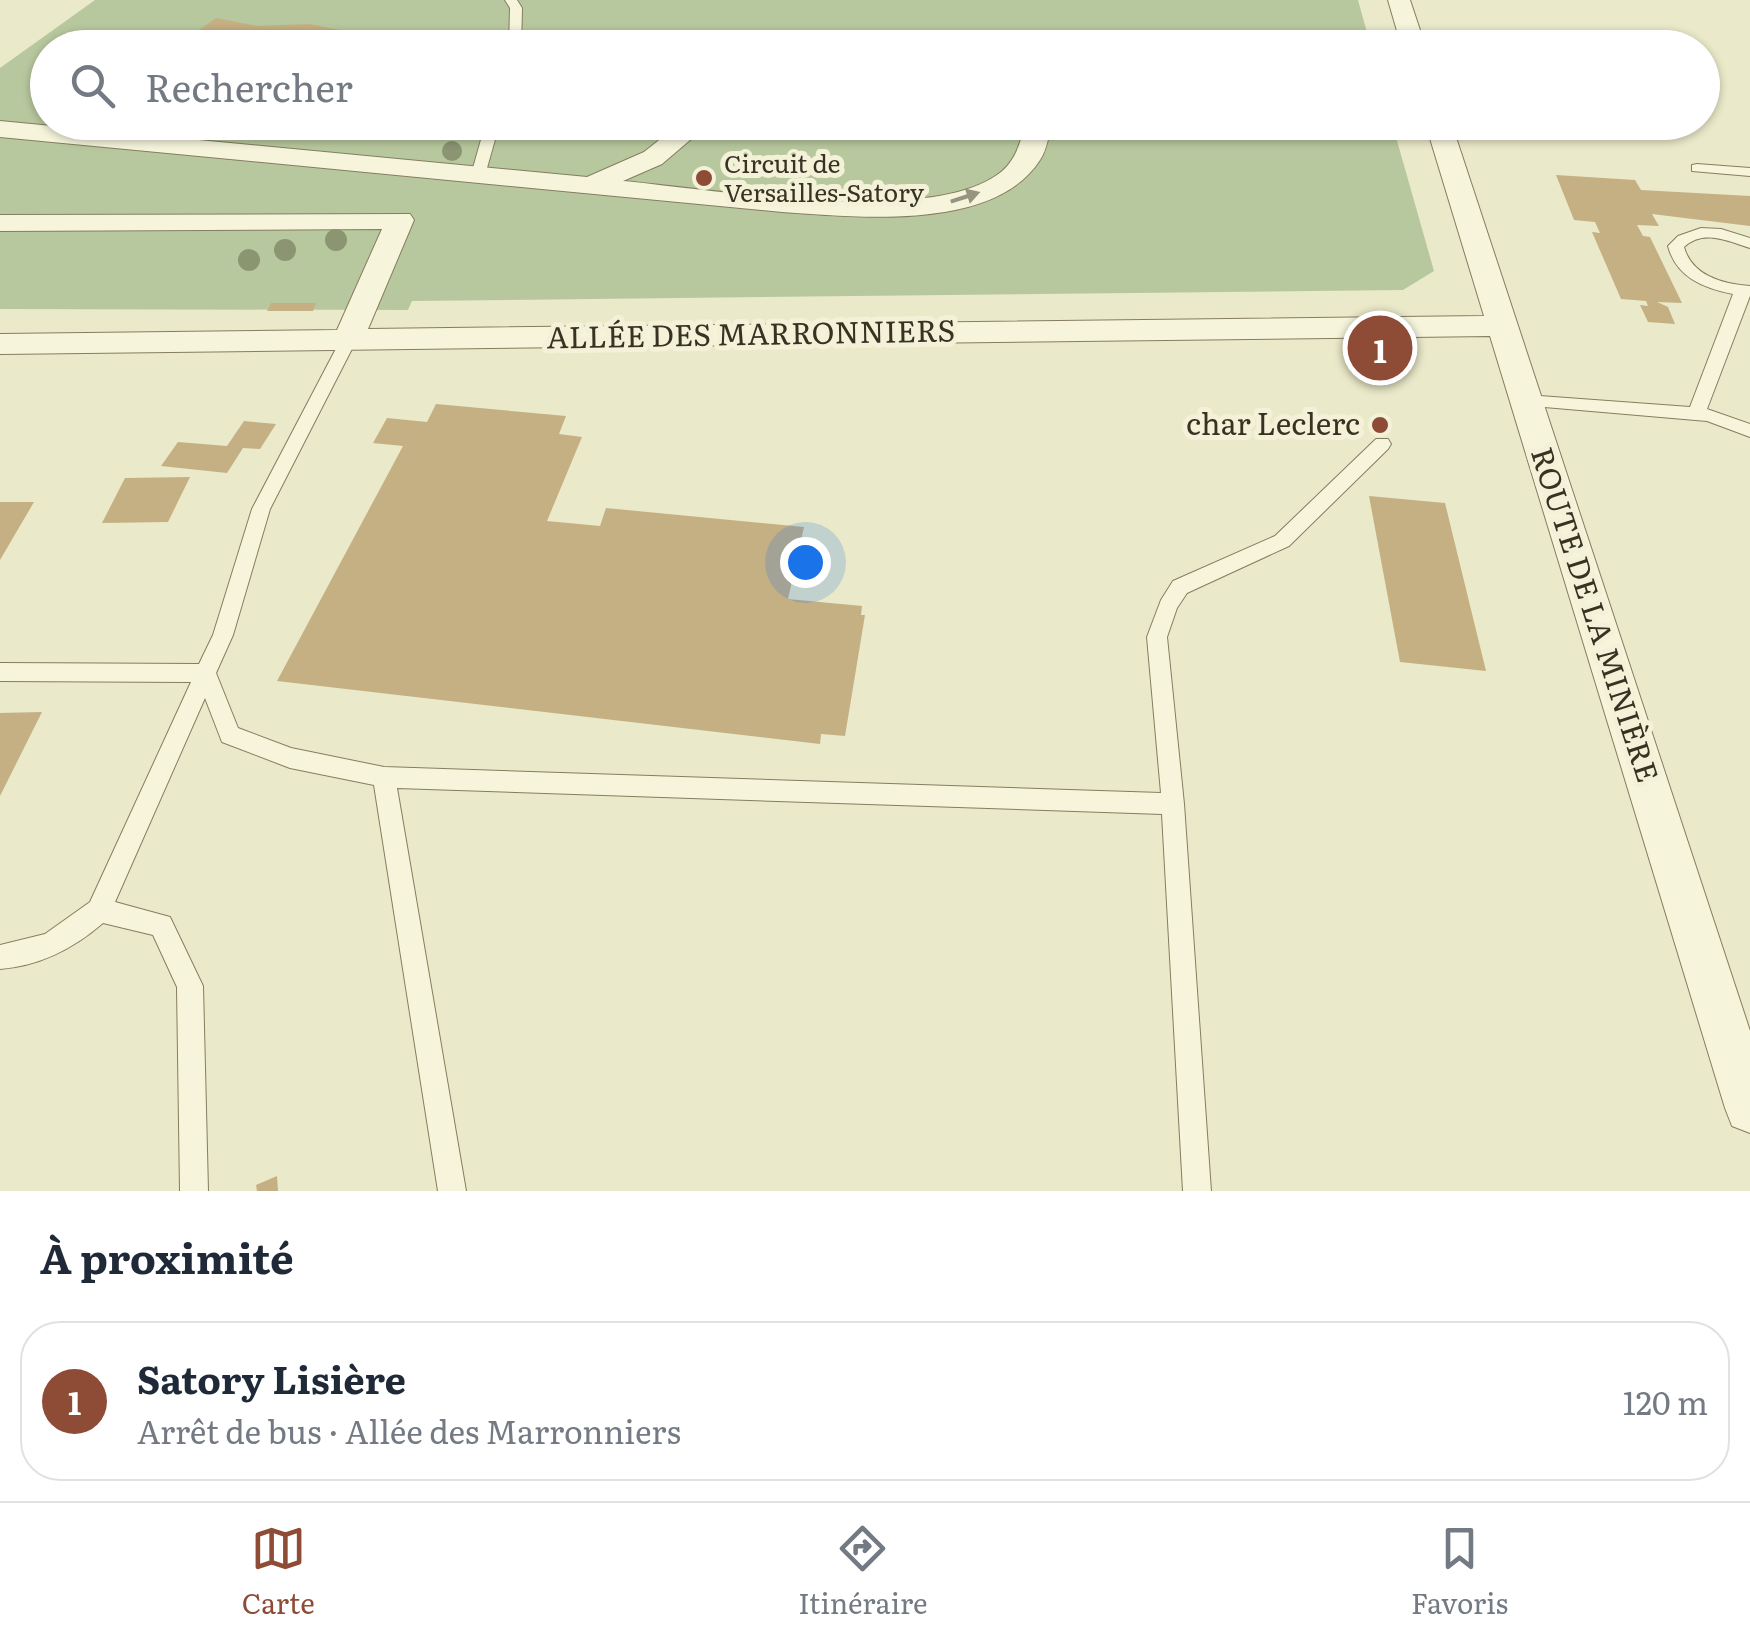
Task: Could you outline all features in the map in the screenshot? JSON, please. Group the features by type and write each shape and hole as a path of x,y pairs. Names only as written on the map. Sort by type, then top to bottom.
{"street":[{"path":"1399,0 1408,30"},
{"path":"0,129 30,132"},
{"path":"116,140 782,204 868,208 940,204 982,192 1028,163 1038,140"},
{"path":"590,184 653,158 676,140"},
{"name":"ROUTE DE LA MINIÈRE","path":"1444,140 1750,1108"},
{"path":"354,327 421,169"},
{"path":"0,224 400,220"},
{"name":"ALLÉE DES MARRONNIERS","path":"0,344 354,327 1502,326"}],"lane":[{"path":"511,0 516,8 515,30"},
{"path":"478,174 488,140"},
{"path":"1697,168 1750,172"},
{"path":"1696,414 1746,291 1693,274 1682,264 1676,246 1689,234 1702,232 1750,242"},
{"path":"0,957 14,956 71,936 99,910 223,635 261,509 354,327"},
{"path":"1526,401 1696,414 1750,432"},
{"path":"1196,1191 1172,804 1157,637 1180,586 1282,541 1382,444"},
{"path":"0,672 206,673"},
{"path":"206,673 230,735 290,758 384,777 1172,804"},
{"path":"384,777 452,1191"},
{"path":"99,910 161,926 190,986 194,1191"}],"green space":[{"name":"Circuit de Versailles-Satory","path":"95,0 1358,0 1366,30 53,30"},
{"name":"Circuit de Versailles-Satory","path":"30,47 30,140 1397,140 1434,271 1403,290 412,301 408,310 0,309 0,68"}],"building":[{"path":"216,18 257,26 309,24 340,30 199,30"},
{"path":"1556,175 1635,180 1641,190 1750,196 1750,226 1652,214 1659,226 1637,225 1643,236 1650,237 1682,303 1657,302 1668,307 1675,324 1648,322 1640,305 1648,306 1646,301 1621,299 1592,232 1600,233 1595,222 1574,220"},
{"path":"271,303 316,303 313,311 267,311"},
{"path":"436,404 566,416 559,434 582,437 547,521 600,526 606,508 804,527 788,599 862,606 861,615 865,615 845,736 821,734 820,744 277,681 403,446 373,443 387,418 427,422"},
{"path":"244,421 276,424 260,449 243,448 227,473 161,466 178,442 227,446"},
{"path":"190,477 168,522 102,523 125,478"},
{"path":"1369,496 1445,503 1486,671 1400,662"},
{"path":"0,502 34,502 0,560"},
{"path":"42,712 0,796 0,713"},
{"path":"277,1176 278,1191 257,1191 256,1185"}],"place":[{"name":"Circuit de Versailles-Satory","path":"704,178"},
{"name":"Satory Lisière","path":"1380,348"},
{"name":"char Leclerc","path":"1380,425"}]}
